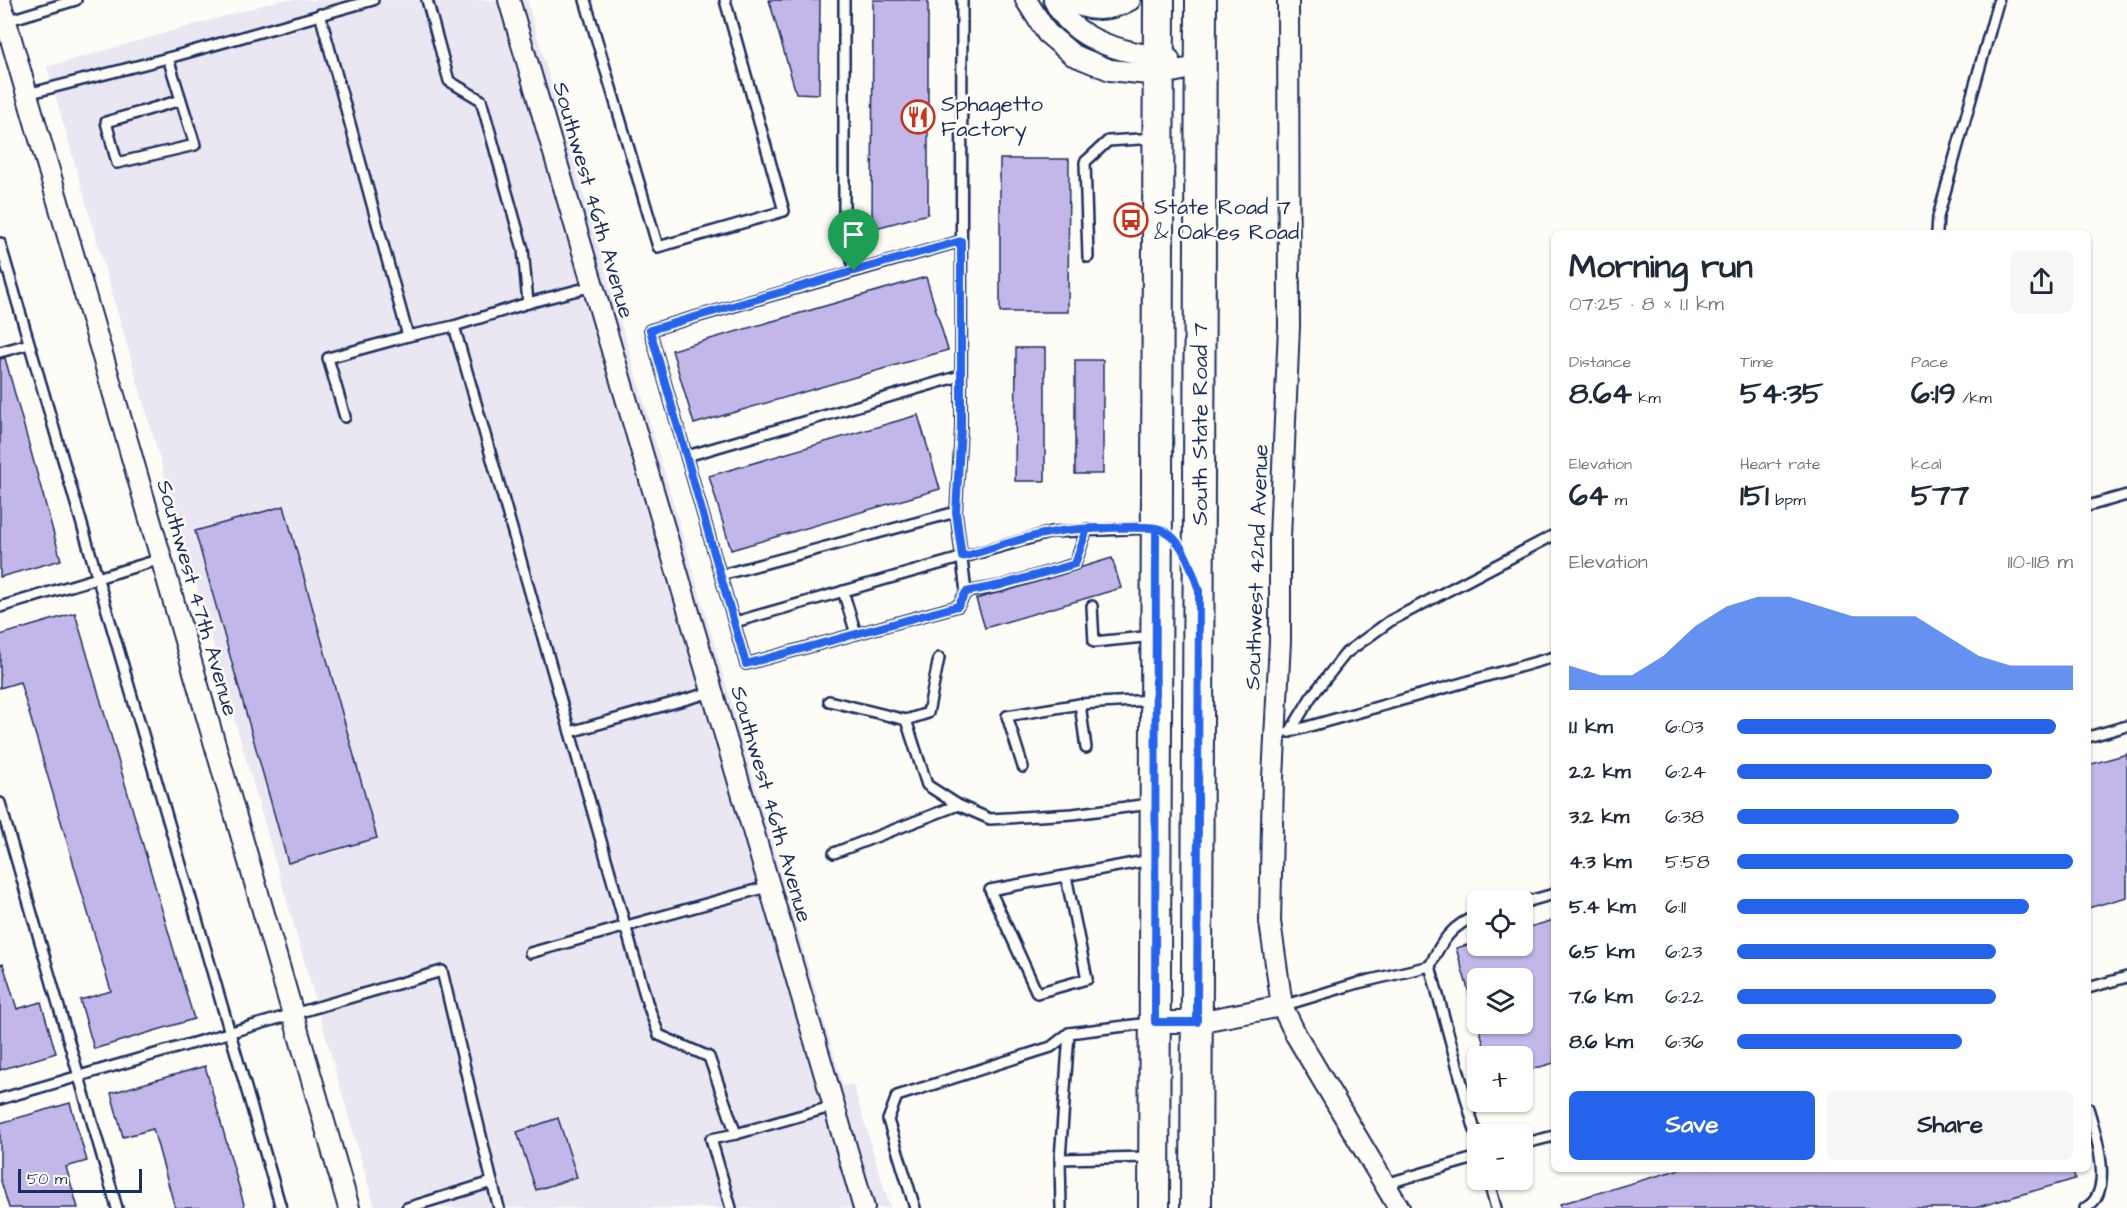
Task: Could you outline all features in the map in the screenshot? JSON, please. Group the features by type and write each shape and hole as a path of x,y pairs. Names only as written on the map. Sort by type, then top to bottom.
{"main road":[{"name":"South State Road 7","path":"1154,1208 1159,0"},
{"name":"South State Road 7","path":"1196,1208 1201,0"},
{"path":"1156,528 1170,535 1181,548 1191,565 1199,591"}],"street":[{"name":"Southwest 46th Avenue","path":"509,0 864,1208"},
{"path":"1026,0 1047,33 1073,55 1110,70 1158,66 1201,66"},
{"path":"1054,0 1064,16 1098,41 1158,66"},
{"path":"1069,0 1094,10 1108,9 1130,0"},
{"name":"Southwest 42nd Avenue","path":"1288,0 1289,326 1283,734 1270,922 1282,1006 1296,1035 1399,1208"},
{"name":"Southwest 47th Avenue","path":"2,11 10,50 27,94 349,1208"},
{"path":"1155,1022 1197,1022 1282,1006"}],"lane":[{"path":"2,11 76,0"},
{"path":"27,94 168,58 374,0"},
{"path":"427,0 449,81 481,100 523,249 528,303"},
{"path":"585,0 658,247 784,211 725,0"},
{"path":"844,0 844,219 854,271"},
{"path":"961,241 650,330 746,664 958,606 966,592 956,512 960,376 961,241 962,0"},
{"path":"1938,230 1938,217 1998,2"},
{"path":"320,14 408,336"},
{"path":"168,58 195,145 117,163 106,122 181,100"},
{"path":"1088,257 1085,162 1108,141 1158,138"},
{"path":"0,243 281,1208"},
{"path":"345,417 328,358 454,326 593,286"},
{"path":"454,326 659,1035 709,1057 736,1134"},
{"path":"0,352 29,344"},
{"path":"687,456 960,376"},
{"path":"2091,505 2127,495"},
{"path":"721,575 956,512"},
{"path":"735,622 1052,532 1156,528"},
{"path":"966,592 1001,585 1075,564 1087,529"},
{"path":"1283,734 1346,653 1390,621 1551,537"},
{"path":"0,608 161,560"},
{"path":"843,591 856,634"},
{"path":"1092,606 1094,642 1156,636"},
{"path":"829,701 906,720 928,713 939,658"},
{"path":"1283,734 1551,658"},
{"path":"570,732 712,692"},
{"path":"1023,766 1007,716 1080,704 1156,700"},
{"path":"1080,704 1086,748"},
{"path":"906,720 927,785 958,806 990,819 1073,814 1156,804"},
{"path":"2091,736 2127,726"},
{"path":"0,803 117,1208"},
{"path":"834,854 958,806"},
{"path":"1066,876 1087,979 1037,993 990,890 1156,859"},
{"path":"530,953 770,886"},
{"path":"1533,900 1551,895"},
{"path":"1467,920 1440,942 1430,966 1473,1124"},
{"path":"1282,1006 1359,983 1430,966"},
{"path":"0,1099 442,971 500,1208"},
{"path":"2091,987 2127,977"},
{"path":"915,1208 888,1120 897,1096 1051,1047 1069,1033 1155,1022"},
{"path":"1061,1208 1060,1159 1069,1033"},
{"path":"731,1208 711,1139 834,1106"},
{"path":"2085,1208 2091,1205 2101,1185 2101,1153 2091,1118"},
{"path":"1533,1141 1551,1137"},
{"path":"1060,1159 1154,1157"},
{"path":"1385,1185 1467,1160"},
{"path":"407,1208 492,1182"},
{"path":"1491,1190 1496,1208"}],"shaded area":[{"path":"280,0 527,0 843,1086 853,1084 890,1208 375,1208 47,67"}],"building":[{"path":"769,0 820,0 819,94 796,93"},
{"path":"873,0 928,0 928,214 872,229"},
{"path":"1000,159 1069,159 1068,312 1000,312"},
{"path":"926,277 948,350 694,424 672,350"},
{"path":"1016,348 1045,348 1045,481 1015,481"},
{"path":"5,358 61,560 0,577 0,359"},
{"path":"1075,360 1103,360 1103,474 1075,474"},
{"path":"918,415 940,489 731,550 709,476"},
{"path":"284,506 377,838 288,863 195,531"},
{"path":"1112,558 1121,588 985,628 976,599"},
{"path":"75,613 194,1019 94,1049 80,1000 111,991 20,682 0,688 0,635"},
{"path":"2127,754 2127,897 2091,907 2091,764"},
{"path":"1551,921 1551,1064 1533,1069 1533,1046 1484,1046 1481,1034 1533,1034 1533,968 1467,968 1467,986 1456,948 1467,945 1467,956 1533,956 1533,926"},
{"path":"3,964 17,1009 41,1002 56,1053 0,1070 0,965"},
{"path":"205,1066 245,1208 175,1208 153,1129 123,1137 111,1093"},
{"path":"70,1103 87,1161 66,1167 78,1208 9,1208 0,1178 0,1123"},
{"path":"558,1118 577,1177 536,1190 517,1132"},
{"path":"1670,1172 2073,1172 2075,1179 1975,1208 1561,1208 1560,1204"}],"place":[{"name":"Sphagetto Factory","path":"918,117"},
{"name":"State Road 7 & Oakes Road","path":"1131,220"}],"route":[{"path":"854,271 650,330 746,664 958,606 966,592 1001,585 1075,564 1087,529 1156,528 1170,535 1191,565 1199,591 1197,1022 1155,1022 1156,528 1075,529 1052,532 962,557 956,512 961,428 961,241 854,271"}]}
